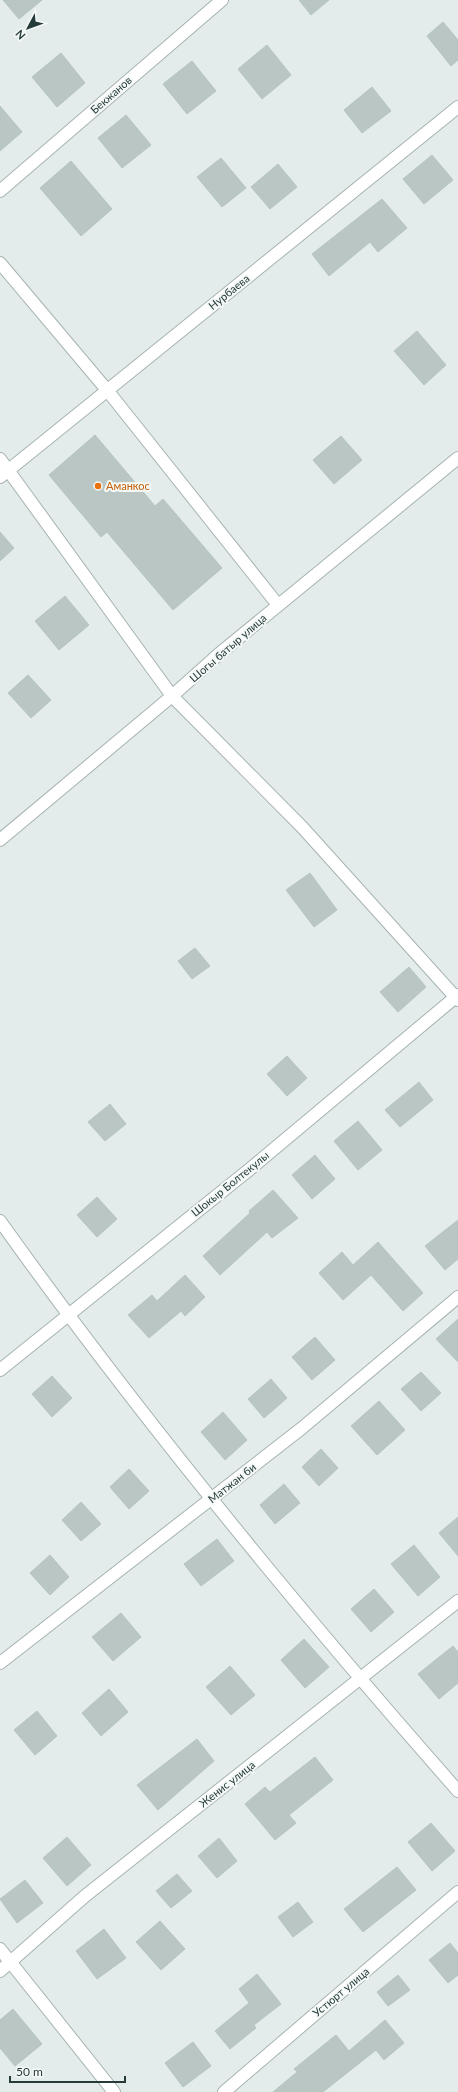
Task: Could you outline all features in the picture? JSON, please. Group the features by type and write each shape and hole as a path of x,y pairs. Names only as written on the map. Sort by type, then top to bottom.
{"street":[{"name":"Бекжанов","path":"0,191 222,0"},
{"name":"Нурбаева","path":"4,473 458,107"},
{"path":"0,263 107,390 278,605"},
{"name":"Шогы батыр улица","path":"0,840 278,605 458,458"},
{"path":"0,459 4,473 172,696 302,827 457,997"},
{"name":"Шокыр Болтекулы","path":"0,1370 250,1169 457,997"},
{"path":"0,1221 68,1316 210,1500 359,1679 458,1791"},
{"name":"Матжан би","path":"0,1663 302,1428 458,1297"},
{"name":"Женис улица","path":"0,1971 85,1896 458,1601"},
{"name":"Устюрт улица","path":"224,2092 458,1892"},
{"path":"0,1949 114,2092"}],"building":[{"path":"3,0 42,0 19,19"},
{"path":"299,0 329,0 311,15"},
{"path":"443,22 458,40 458,60 451,66 427,36"},
{"path":"267,45 291,75 262,99 238,69"},
{"path":"61,53 85,83 57,107 32,77"},
{"path":"192,61 216,91 187,114 163,84"},
{"path":"372,87 391,111 362,133 344,110"},
{"path":"0,106 22,132 0,151"},
{"path":"126,115 151,145 122,168 98,138"},
{"path":"432,155 453,180 424,204 403,179"},
{"path":"221,158 246,188 222,207 197,177"},
{"path":"71,161 112,209 81,236 40,188"},
{"path":"278,164 297,187 270,209 251,187"},
{"path":"382,199 407,228 378,252 370,242 329,276 312,254"},
{"path":"417,331 446,365 424,385 394,351"},
{"path":"95,435 155,506 163,499 222,568 173,610 107,532 101,537 49,475"},
{"path":"341,436 362,460 334,484 313,460"},
{"path":"0,532 14,548 0,561"},
{"path":"65,596 89,625 59,650 35,621"},
{"path":"28,675 51,700 31,718 8,693"},
{"path":"310,873 337,910 314,927 286,890"},
{"path":"195,948 210,966 192,979 178,961"},
{"path":"409,967 426,987 398,1012 380,992"},
{"path":"287,1056 307,1078 287,1096 267,1074"},
{"path":"419,1082 433,1100 400,1127 385,1110"},
{"path":"110,1104 126,1124 105,1141 88,1122"},
{"path":"358,1121 382,1150 358,1170 334,1141"},
{"path":"315,1155 335,1179 312,1199 292,1175"},
{"path":"273,1190 298,1218 272,1238 267,1232 220,1275 203,1256"},
{"path":"97,1197 117,1219 97,1237 77,1215"},
{"path":"458,1220 458,1259 445,1270 425,1246"},
{"path":"378,1242 423,1293 403,1311 371,1275 343,1300 319,1273 342,1252 353,1265"},
{"path":"185,1275 205,1297 185,1316 181,1311 149,1338 128,1315 152,1295 157,1301"},
{"path":"458,1319 458,1362 436,1339"},
{"path":"315,1337 335,1360 312,1380 292,1357"},
{"path":"421,1372 441,1393 421,1411 401,1389"},
{"path":"52,1376 72,1398 52,1417 32,1394"},
{"path":"271,1379 287,1398 264,1418 248,1399"},
{"path":"379,1401 405,1430 377,1455 351,1426"},
{"path":"223,1412 247,1440 225,1460 201,1432"},
{"path":"321,1449 338,1468 319,1486 302,1467"},
{"path":"129,1469 149,1491 129,1509 110,1487"},
{"path":"284,1484 300,1503 275,1524 260,1505"},
{"path":"81,1502 101,1524 81,1541 62,1520"},
{"path":"458,1517 458,1556 439,1533"},
{"path":"217,1539 234,1561 201,1586 184,1564"},
{"path":"414,1545 440,1577 418,1596 391,1564"},
{"path":"50,1555 69,1577 50,1595 30,1573"},
{"path":"374,1589 394,1612 371,1632 351,1609"},
{"path":"121,1613 141,1637 113,1661 92,1637"},
{"path":"304,1639 329,1667 305,1688 281,1660"},
{"path":"453,1646 458,1652 458,1683 439,1699 418,1674"},
{"path":"230,1666 255,1695 231,1715 206,1687"},
{"path":"109,1689 128,1712 101,1736 82,1713"},
{"path":"37,1711 57,1736 35,1755 14,1730"},
{"path":"197,1739 214,1761 158,1810 137,1785"},
{"path":"315,1757 333,1780 289,1815 296,1823 275,1840 245,1804 265,1787 270,1792"},
{"path":"431,1823 455,1851 432,1871 408,1842"},
{"path":"67,1837 91,1865 67,1886 43,1858"},
{"path":"219,1838 237,1861 217,1878 198,1856"},
{"path":"397,1867 416,1890 363,1932 344,1909"},
{"path":"177,1874 192,1891 171,1908 156,1891"},
{"path":"25,1880 43,1903 17,1923 0,1899"},
{"path":"298,1902 313,1922 293,1937 278,1917"},
{"path":"160,1921 185,1949 161,1970 136,1942"},
{"path":"104,1929 126,1958 97,1979 76,1951"},
{"path":"450,1943 458,1953 458,1975 448,1983 429,1960"},
{"path":"257,1974 281,2004 254,2025 256,2028 230,2049 215,2031 249,2003 239,1989"},
{"path":"398,1975 410,1990 388,2006 377,1992"},
{"path":"13,2009 42,2044 15,2066 0,2048 0,2020"},
{"path":"385,2020 404,2043 384,2060 376,2050 323,2092 273,2092 297,2072 294,2069 336,2035 349,2051"},
{"path":"193,2042 211,2066 183,2087 165,2063"}],"place":[{"name":"Аманкос","path":"98,486"}]}
